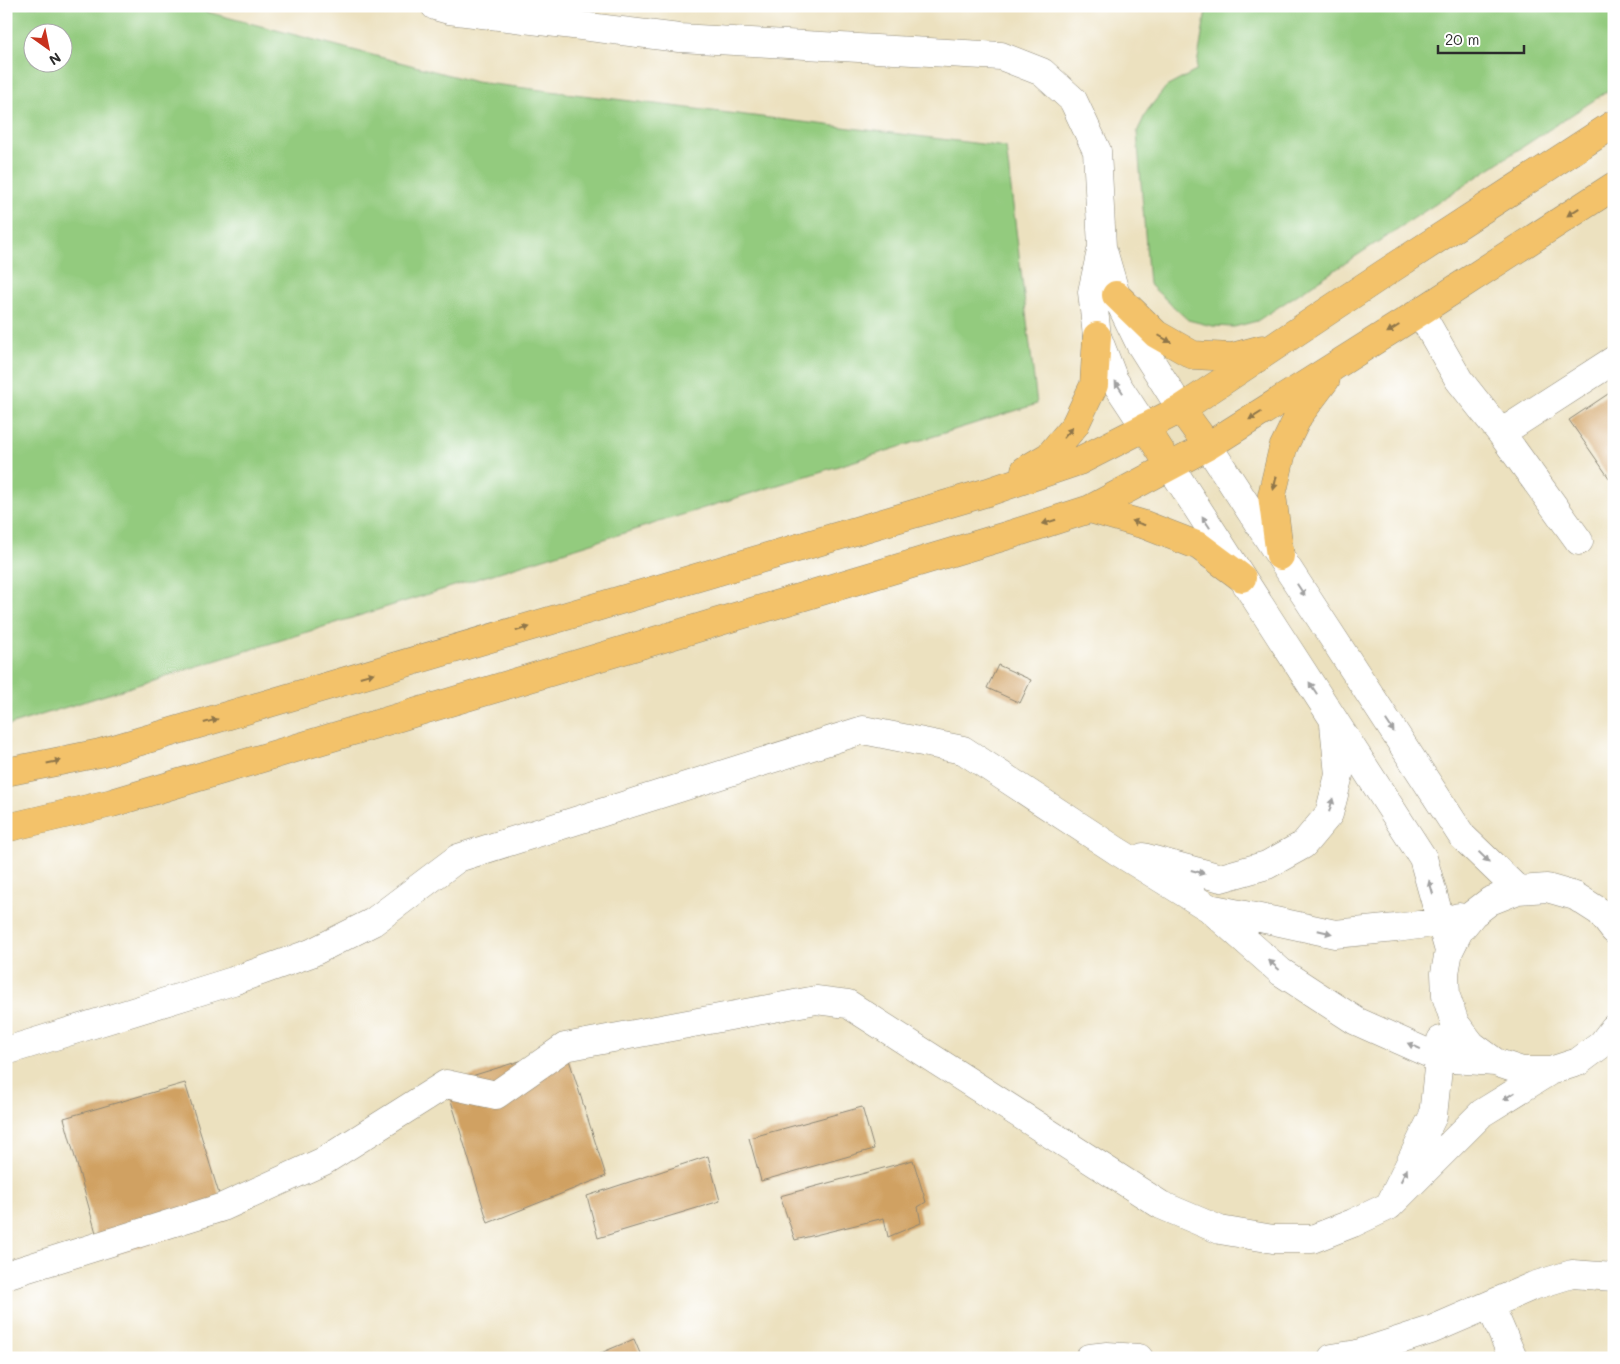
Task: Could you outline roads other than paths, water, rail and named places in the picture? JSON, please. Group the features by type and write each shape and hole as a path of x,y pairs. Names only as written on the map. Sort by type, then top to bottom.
{"main road":[{"path":"6,772 100,753 988,492 1079,461 1181,409 1614,124"},
{"path":"6,828 131,797 1090,509 1208,446 1614,186"},
{"path":"1116,295 1156,334 1193,355 1232,357 1276,346"},
{"path":"988,492 1048,456 1075,425 1094,385 1097,336"},
{"path":"1280,556 1272,495 1283,448 1299,415 1338,364"},
{"path":"1181,409 1208,446"},
{"path":"1145,428 1170,466"},
{"path":"1090,509 1145,525 1199,546 1242,578"}],"lane":[{"path":"435,6 449,10 679,38 1001,56 1042,72 1074,100 1097,150 1102,247 1116,295 1140,344 1181,409"},
{"path":"1102,247 1092,292 1097,336 1114,380 1145,428"},
{"path":"1420,312 1459,380 1501,433 1579,541"},
{"path":"1501,433 1614,360"},
{"path":"1208,446 1462,836 1518,890"},
{"path":"1170,466 1423,858 1449,951"},
{"path":"1117,851 1221,878 1267,865 1303,844 1329,814 1339,775 1334,720"},
{"path":"6,1051 233,981 311,953 373,922 458,858 863,730 963,750 1117,851 1209,908 1281,972 1356,1021 1440,1058 1495,1062 1522,1070 1550,1071"},
{"path":"1389,1206 1433,1116 1446,996 1445,973 1449,951 1459,931 1473,914 1490,901 1518,890 1547,888 1576,896 1600,912 1614,930"},
{"path":"1209,908 1335,934 1441,922 1473,914"},
{"path":"1446,996 1455,1023 1472,1045 1495,1062"},
{"path":"6,1275 223,1207 324,1161 446,1084 496,1095 565,1047 816,1000 848,1004 1161,1205 1220,1230 1273,1239 1312,1239 1389,1206 1482,1113 1550,1071 1578,1062 1602,1044 1614,1028"},
{"path":"1332,1358 1385,1352 1533,1286 1572,1274 1614,1277"},
{"path":"1490,1305 1513,1358"},
{"path":"1101,1357 1139,1358"}]}
